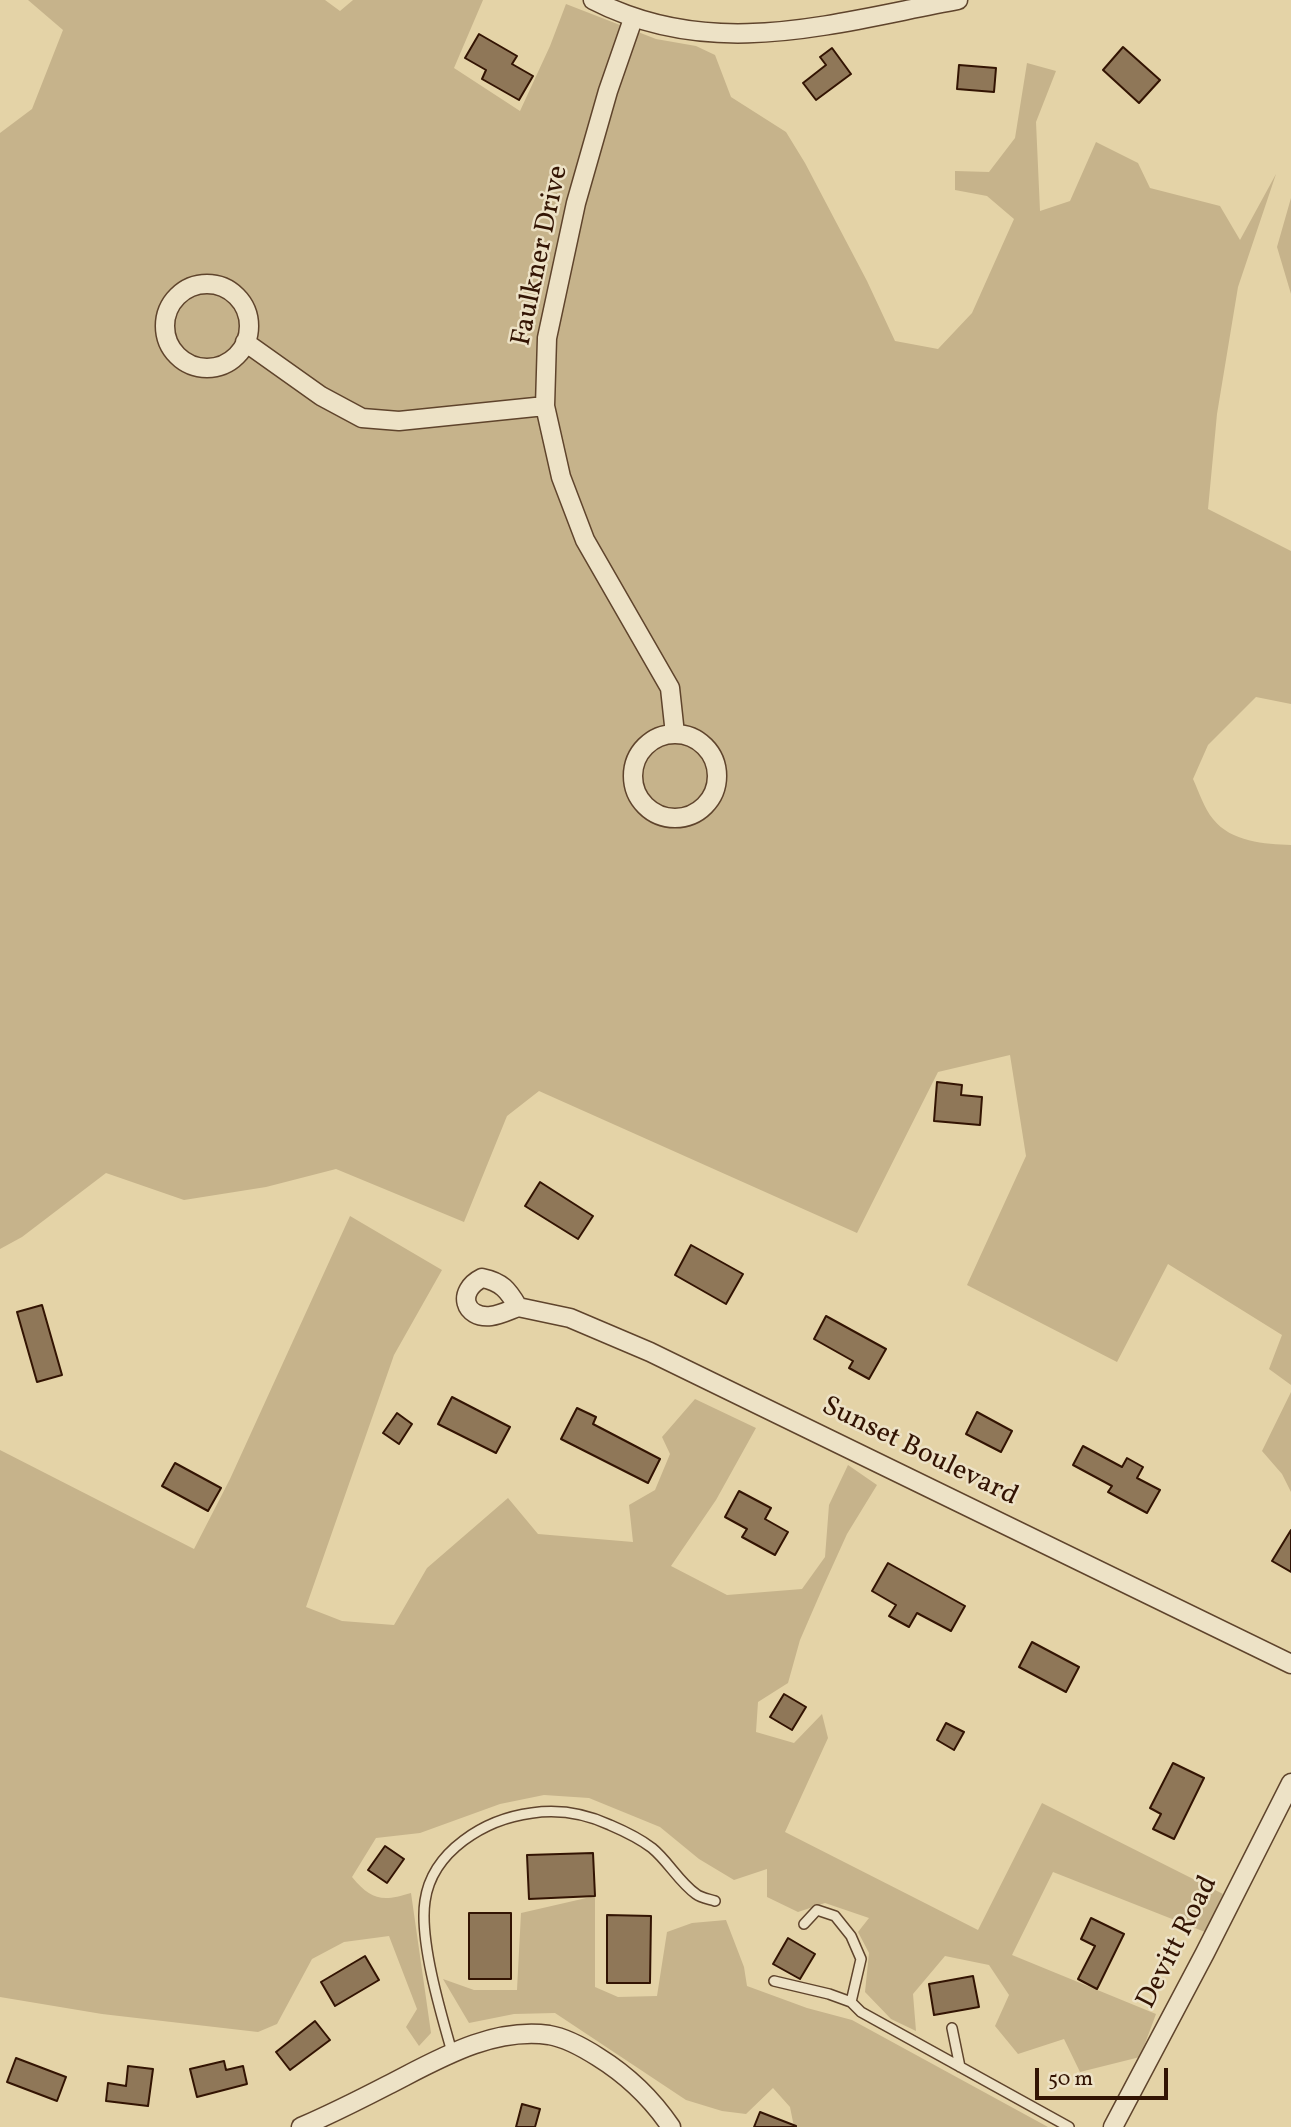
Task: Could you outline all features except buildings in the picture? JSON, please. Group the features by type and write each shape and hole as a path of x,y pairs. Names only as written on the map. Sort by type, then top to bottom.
{"street":[{"path":"593,0 633,19 670,28 718,34 781,33 958,0"},
{"name":"Faulkner Drive","path":"633,19 608,91 576,203 547,338 545,406 561,477 585,540 670,688 675,734"},
{"path":"199,284 221,286 230,290 245,306 249,327 245,342 236,356 218,366 196,366 185,362 170,345 166,335 167,313 179,294 188,288 199,284"},
{"path":"245,342 321,396 362,418 399,421 545,406"},
{"path":"675,734 686,736 705,746 715,764 717,774 716,785 699,810 679,817 668,817 648,808 635,789 633,778 638,756 644,747 664,735 675,734"},
{"name":"Sunset Boulevard","path":"518,1307 570,1318 650,1352 1291,1664"},
{"name":"Devitt Road","path":"1113,2127 1205,1954 1291,1783"},
{"path":"301,2127 336,2112 452,2052 479,2043 531,2034 553,2036 581,2047 616,2068 657,2107 671,2127"}],"lane":[{"path":"452,2052 437,1998 426,1935 424,1903 430,1881 444,1858 482,1829 533,1813 582,1814 635,1836 653,1849 696,1895 715,1901"},
{"path":"804,1923 817,1910 835,1916 851,1936 861,1959 851,2002"},
{"path":"774,1982 829,1994 851,2002 861,2012 1069,2127"},
{"path":"952,2028 960,2067"}],"shaded area":[{"path":"28,0 325,0 340,11 353,0 483,0 454,68 520,111 566,4 656,39 696,46 715,55 731,97 786,132 867,281 895,341 938,349 972,313 1014,219 987,196 955,190 955,171 989,172 1015,138 1027,63 1056,71 1036,122 1040,211 1070,201 1096,142 1138,163 1150,188 1220,206 1240,240 1276,174 1238,287 1217,414 1208,509 1291,551 1291,704 1256,697 1208,745 1193,779 1204,805 1220,827 1249,840 1291,845 1291,1385 1269,1369 1282,1335 1168,1264 1117,1362 967,1285 1026,1156 1010,1055 938,1072 857,1233 539,1091 507,1116 464,1222 336,1169 266,1187 184,1200 106,1173 22,1237 0,1249 0,133 32,109 63,30"},
{"path":"1291,198 1291,294 1277,247"},
{"path":"350,1216 442,1270 394,1355 306,1607 342,1621 394,1625 427,1568 508,1498 538,1534 633,1542 629,1505 655,1490 670,1454 662,1437 695,1399 756,1428 716,1500 671,1566 727,1595 802,1589 825,1557 829,1505 848,1465 877,1485 847,1534 823,1587 800,1640 788,1683 758,1702 756,1732 794,1743 822,1714 828,1738 785,1832 978,1930 1042,1803 1223,1894 1205,1932 1053,1872 1012,1955 1156,2014 1140,2057 1080,2072 1064,2039 1018,2054 995,2026 1009,1995 989,1965 945,1956 913,1994 916,2031 891,2019 865,1992 869,1953 858,1932 869,1918 825,1903 798,1912 767,1897 767,1869 734,1880 699,1859 660,1827 589,1798 544,1795 500,1804 420,1833 376,1838 352,1877 371,1895 378,1897 392,1898 411,1893 431,2033 419,2046 406,2027 417,2009 389,1936 344,1942 312,1959 277,2024 258,2032 102,2014 0,1997 0,1450 194,1549 230,1479"},
{"path":"1291,1392 1291,1492 1282,1474 1262,1451"},
{"path":"595,1896 595,1987 618,1997 657,1996 667,1932 692,1923 726,1920 744,1967 747,1986 807,2008 852,2020 1048,2127 794,2127 790,2107 773,2088 746,2114 722,2111 686,2100 555,2013 514,2014 469,2023 443,1979 474,1990 517,1990 521,1913"}]}
